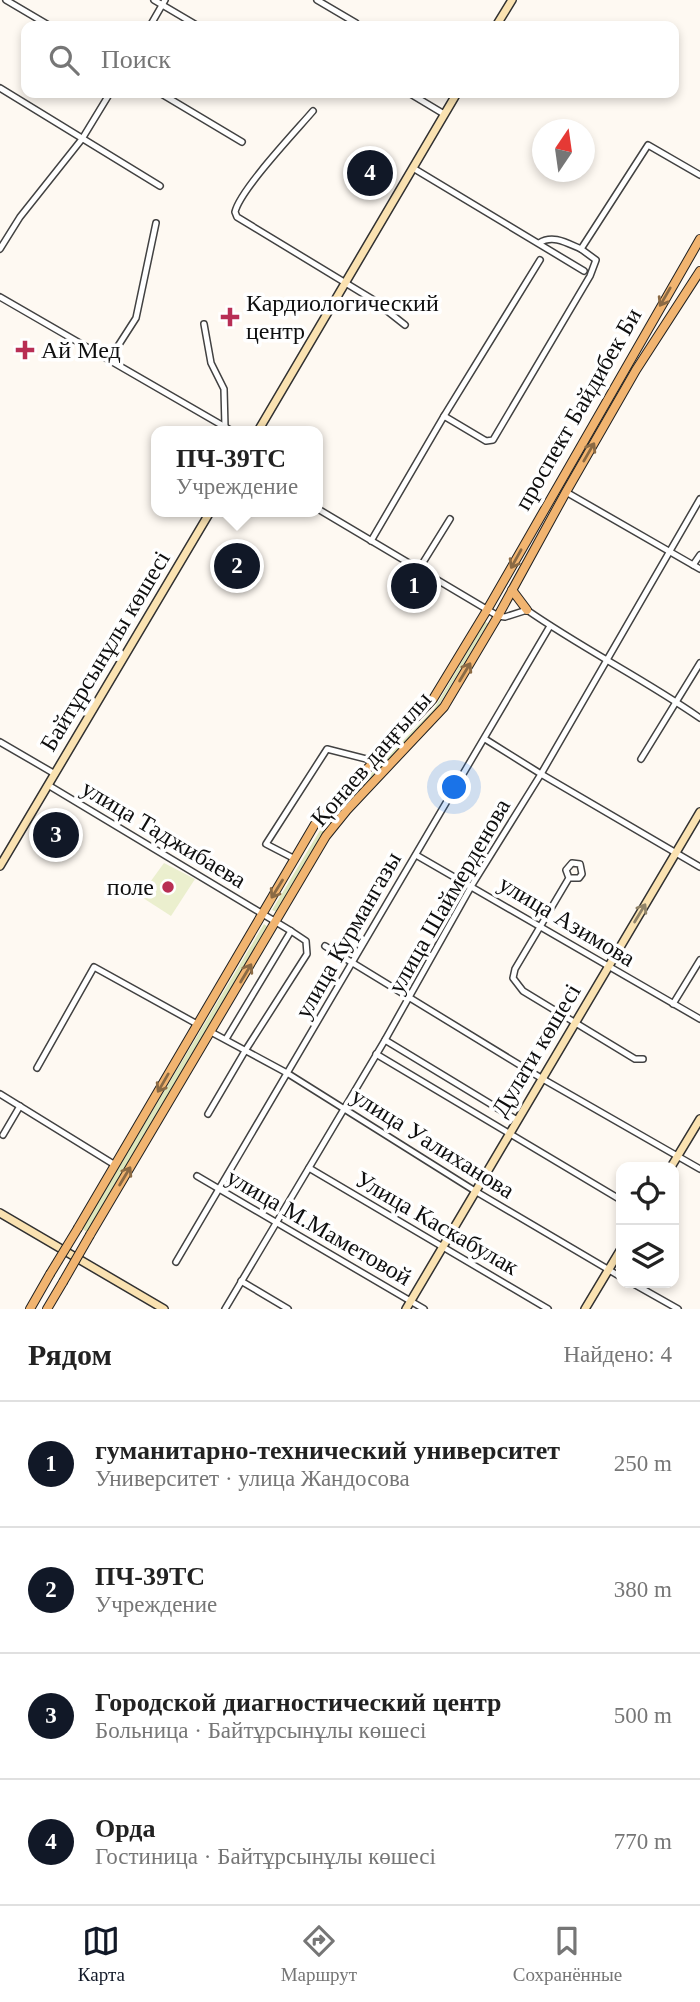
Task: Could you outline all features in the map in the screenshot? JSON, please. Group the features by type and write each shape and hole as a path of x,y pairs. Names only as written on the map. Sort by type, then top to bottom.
{"main road":[{"path":"499,21 512,0"},
{"path":"261,426 454,98"},
{"path":"690,253 700,229"},
{"name":"проспект Байдибек Би","path":"492,600 700,239"},
{"name":"Қонаев даңғылы","path":"47,1309 326,836 444,707 636,370 700,271"},
{"name":"Байтұрсынұлы көшесі","path":"0,866 207,517"},
{"path":"512,590 527,610"},
{"name":"Қонаев даңғылы","path":"30,1309 315,824 433,699 492,600"},
{"name":"Дулати көшесі","path":"406,1309 700,812"},
{"path":"674,1162 700,1119"},
{"path":"0,1213 164,1309"},
{"path":"585,1309 616,1258"}],"street":[{"path":"6,0 42,21"},
{"path":"154,0 164,3 191,21"},
{"path":"317,0 353,21"},
{"path":"153,21 164,3"},
{"path":"0,88 160,186"},
{"path":"0,249 20,217 82,139 107,98"},
{"path":"168,98 242,142"},
{"path":"417,98 444,114"},
{"path":"313,111 236,207 237,217 372,299 405,325"},
{"path":"581,249 648,145 700,175"},
{"path":"413,168 540,242 584,271"},
{"path":"108,360 136,318 156,223"},
{"path":"444,416 486,440 493,440 590,276 596,260 581,249 560,240 540,242"},
{"path":"370,541 540,260"},
{"path":"0,297 223,426"},
{"path":"204,324 211,363 224,389 225,426"},
{"path":"566,492 700,569"},
{"name":"улица Шаймерденова","path":"225,1309 700,499"},
{"path":"323,513 498,616 505,617 527,610 700,718"},
{"path":"419,569 450,519"},
{"path":"693,565 700,555"},
{"name":"улица Курмангазы","path":"176,1262 550,626"},
{"path":"641,759 700,663"},
{"path":"485,739 700,866"},
{"path":"0,742 55,774"},
{"path":"295,859 266,844 327,749 374,761"},
{"name":"улица Таджибаева","path":"48,785 291,931"},
{"name":"улица Азимова","path":"416,855 700,1019"},
{"path":"569,878 514,969 513,978 523,991 635,1059 643,1059"},
{"path":"208,1114 307,954 306,941 291,931 226,1039"},
{"path":"325,946 541,1078 700,1170"},
{"path":"673,1004 700,960"},
{"path":"37,1068 94,967 197,1024"},
{"name":"улица Уалиханова","path":"211,1031 287,1073 475,1191 616,1274"},
{"path":"385,1040 517,1120"},
{"path":"376,1054 616,1197"},
{"path":"0,1094 115,1165"},
{"path":"3,1135 20,1106"},
{"name":"Улица Каскабулак","path":"309,1168 548,1309"},
{"name":"улица М.Маметовой","path":"197,1176 424,1309"},
{"path":"241,1281 288,1309"},
{"path":"641,1288 678,1309"}],"green space":[{"path":"485,622 488,623 436,710 337,813 277,912 272,910 319,832 335,811 434,709"},
{"name":"поле","path":"164,863 195,879 171,916 140,896"},
{"path":"264,924 268,927 87,1232 82,1229"}],"place":[{"name":"Орда","path":"370,173"},
{"name":"Кардиологический центр","path":"230,317"},
{"name":"Ай Мед","path":"25,350"},
{"name":"ПЧ-39ТС","path":"237,566"},
{"name":"гуманитарно-технический университет","path":"414,586"},
{"name":"Городской диагностический центр","path":"56,835"},
{"name":"поле","path":"168,887"}]}
